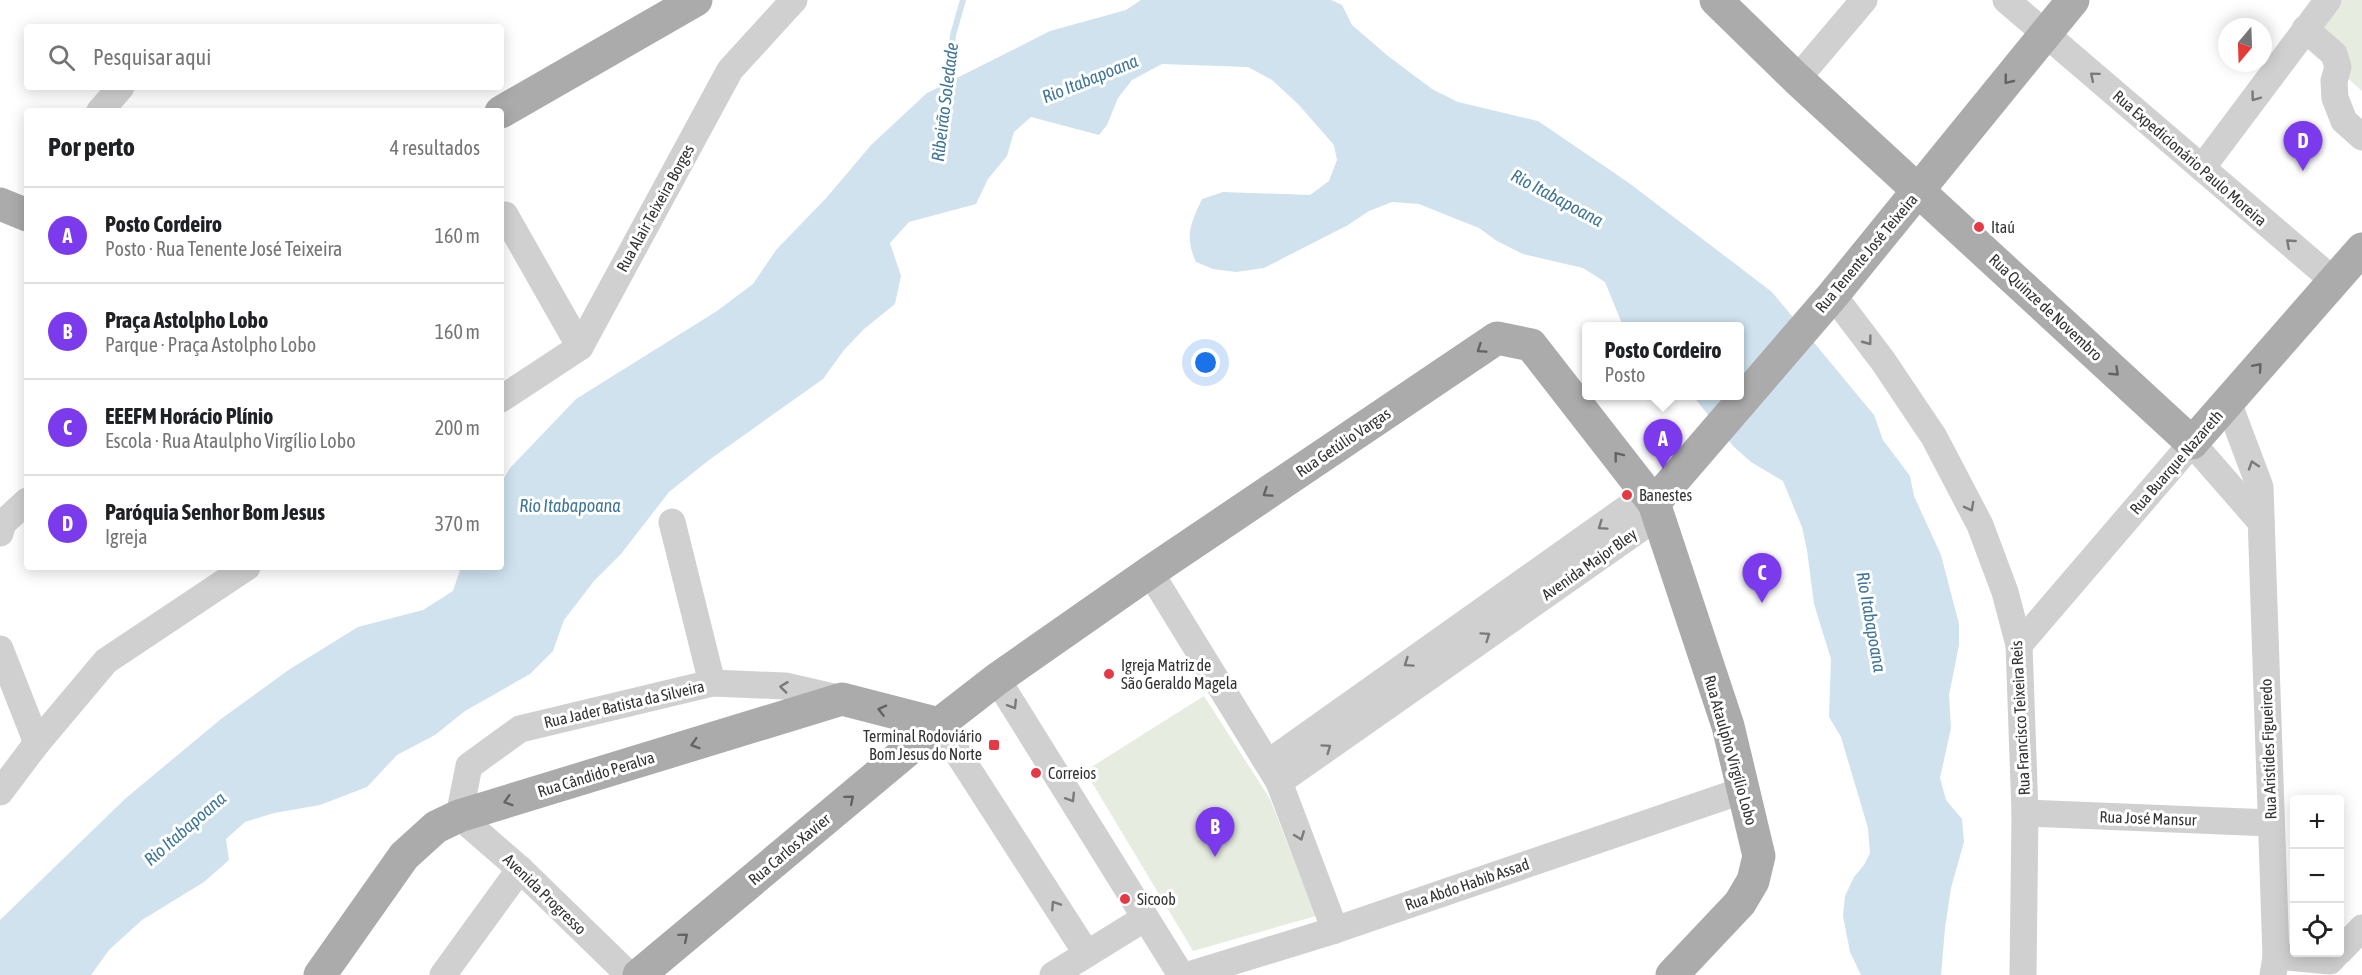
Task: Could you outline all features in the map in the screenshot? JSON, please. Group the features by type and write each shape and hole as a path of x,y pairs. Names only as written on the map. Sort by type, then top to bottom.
{"main road":[{"path":"504,110 696,0"},
{"name":"Rua Tenente José Teixeira","path":"1744,397 1823,306 2073,0"},
{"name":"Rua Quinze de Novembro","path":"1725,3 1797,79 2192,443"},
{"name":"Rua Buarque Nazareth","path":"2192,443 2362,249"},
{"name":"Rua Getúlio Vargas","path":"997,679 1150,572 1497,338 1531,345 1654,503"},
{"name":"Rua Tenente José Teixeira","path":"1654,503 1741,400"},
{"name":"Rua Ataulpho Virgílio Lobo","path":"1654,503 1728,726 1760,856 1753,881 1740,903 1672,975"},
{"name":"Rua Carlos Xavier","path":"639,975 939,724 997,679"},
{"path":"842,699 939,724"},
{"name":"Rua Cândido Peralva","path":"320,975 404,856 436,827 459,816 842,699"}],"street":[{"name":"Rua Alair Teixeira Borges","path":"504,397 580,347 730,70 794,0"},
{"path":"1797,79 1864,0"},
{"name":"Rua Expedicionário Paulo Moreira","path":"2006,0 2334,281"},
{"path":"2202,168 2328,0"},
{"path":"2305,29 2334,54 2338,67 2334,81 2335,98 2344,121 2362,137"},
{"path":"103,108 118,90"},
{"path":"504,216 580,347"},
{"name":"Rua Francisco Teixeira Reis","path":"1823,306 1883,362 1934,438 1980,525 2005,592 2019,645 2025,813 2023,975"},
{"name":"Rua Aristides Figueiredo","path":"2228,402 2260,488 2275,966"},
{"path":"2192,443 2261,522"},
{"name":"Rua Buarque Nazareth","path":"2019,645 2192,443"},
{"name":"Avenida Major Bley","path":"1273,772 1641,528 1654,503"},
{"path":"0,533 3,523 24,504"},
{"path":"672,522 712,683"},
{"path":"0,792 37,743 106,661 242,570"},
{"path":"1150,572 1273,772 1335,930"},
{"path":"0,649 37,743"},
{"path":"997,679 1181,975"},
{"name":"Rua Jader Batista da Silveira","path":"459,816 469,766 520,729 712,683 785,686 842,699"},
{"path":"939,724 1087,954"},
{"name":"Rua Abdo Habib Assad","path":"1189,975 1335,930 1744,789"},
{"name":"Rua José Mansur","path":"2025,813 2271,823"},
{"name":"Avenida Progresso","path":"459,816 520,870 629,975"},
{"path":"443,975 520,870"},
{"path":"1053,975 1145,918"},
{"path":"2344,947 2362,928"},
{"path":"2275,966 2330,961 2334,957"}],"shaded area":[{"path":"2334,0 2362,0 2362,91 2343,74 2313,26"},
{"path":"1204,696 1270,799 1316,916 1193,951 1085,771"}],"water":[{"name":"Rio Itabapoana","path":"1141,0 1331,0 1342,5 1352,25 1432,89 1458,102 1538,121 1629,183 1772,292 1874,415 1883,440 1910,476 1914,496 1941,555 1959,624 1959,645 1949,695 1951,728 1940,778 1946,800 1962,819 1964,842 1951,888 1941,975 1861,975 1850,952 1843,916 1845,896 1870,853 1868,828 1841,737 1829,717 1831,659 1814,604 1802,527 1783,481 1751,462 1733,446 1696,400 1744,400 1744,322 1621,322 1605,282 1583,268 1523,254 1497,241 1479,228 1419,204 1392,202 1369,211 1348,225 1264,268 1236,272 1213,269 1196,262 1190,245 1190,230 1202,199 1223,192 1310,195 1329,181 1337,160 1334,145 1298,104 1272,80 1248,67 1162,64 1132,80 1118,98 1107,125 1099,135 1031,117 1014,132 1007,156 988,179 976,204 909,222 890,243 901,276 895,304 864,329 844,350 823,379 709,460 669,492 621,554 594,581 564,620 553,651 530,674 465,711 435,735 397,755 367,787 320,805 274,813 245,822 226,839 229,860 204,882 142,920 109,950 91,975 0,975 0,920 126,798 221,719 290,669 358,627 423,610 453,591 460,570 504,570 504,478 510,468 576,399 717,311 753,284 776,250 828,196 871,145 927,93 1050,31 1126,10"}],"waterway":[{"name":"Ribeirão Soledade","path":"948,88 953,35 963,0"}],"place":[{"name":"Paróquia Senhor Bom Jesus","path":"2303,171"},
{"name":"Itaú","path":"1979,227"},
{"name":"Posto Cordeiro","path":"1663,469"},
{"name":"Banestes","path":"1627,495"},
{"name":"EEEFM Horácio Plínio","path":"1762,603"},
{"name":"Igreja Matriz de São Geraldo Magela","path":"1109,674"},
{"name":"Terminal Rodoviário Bom Jesus do Norte","path":"994,745"},
{"name":"Correios","path":"1036,773"},
{"name":"Praça Astolpho Lobo","path":"1215,857"},
{"name":"Sicoob","path":"1125,899"}]}
